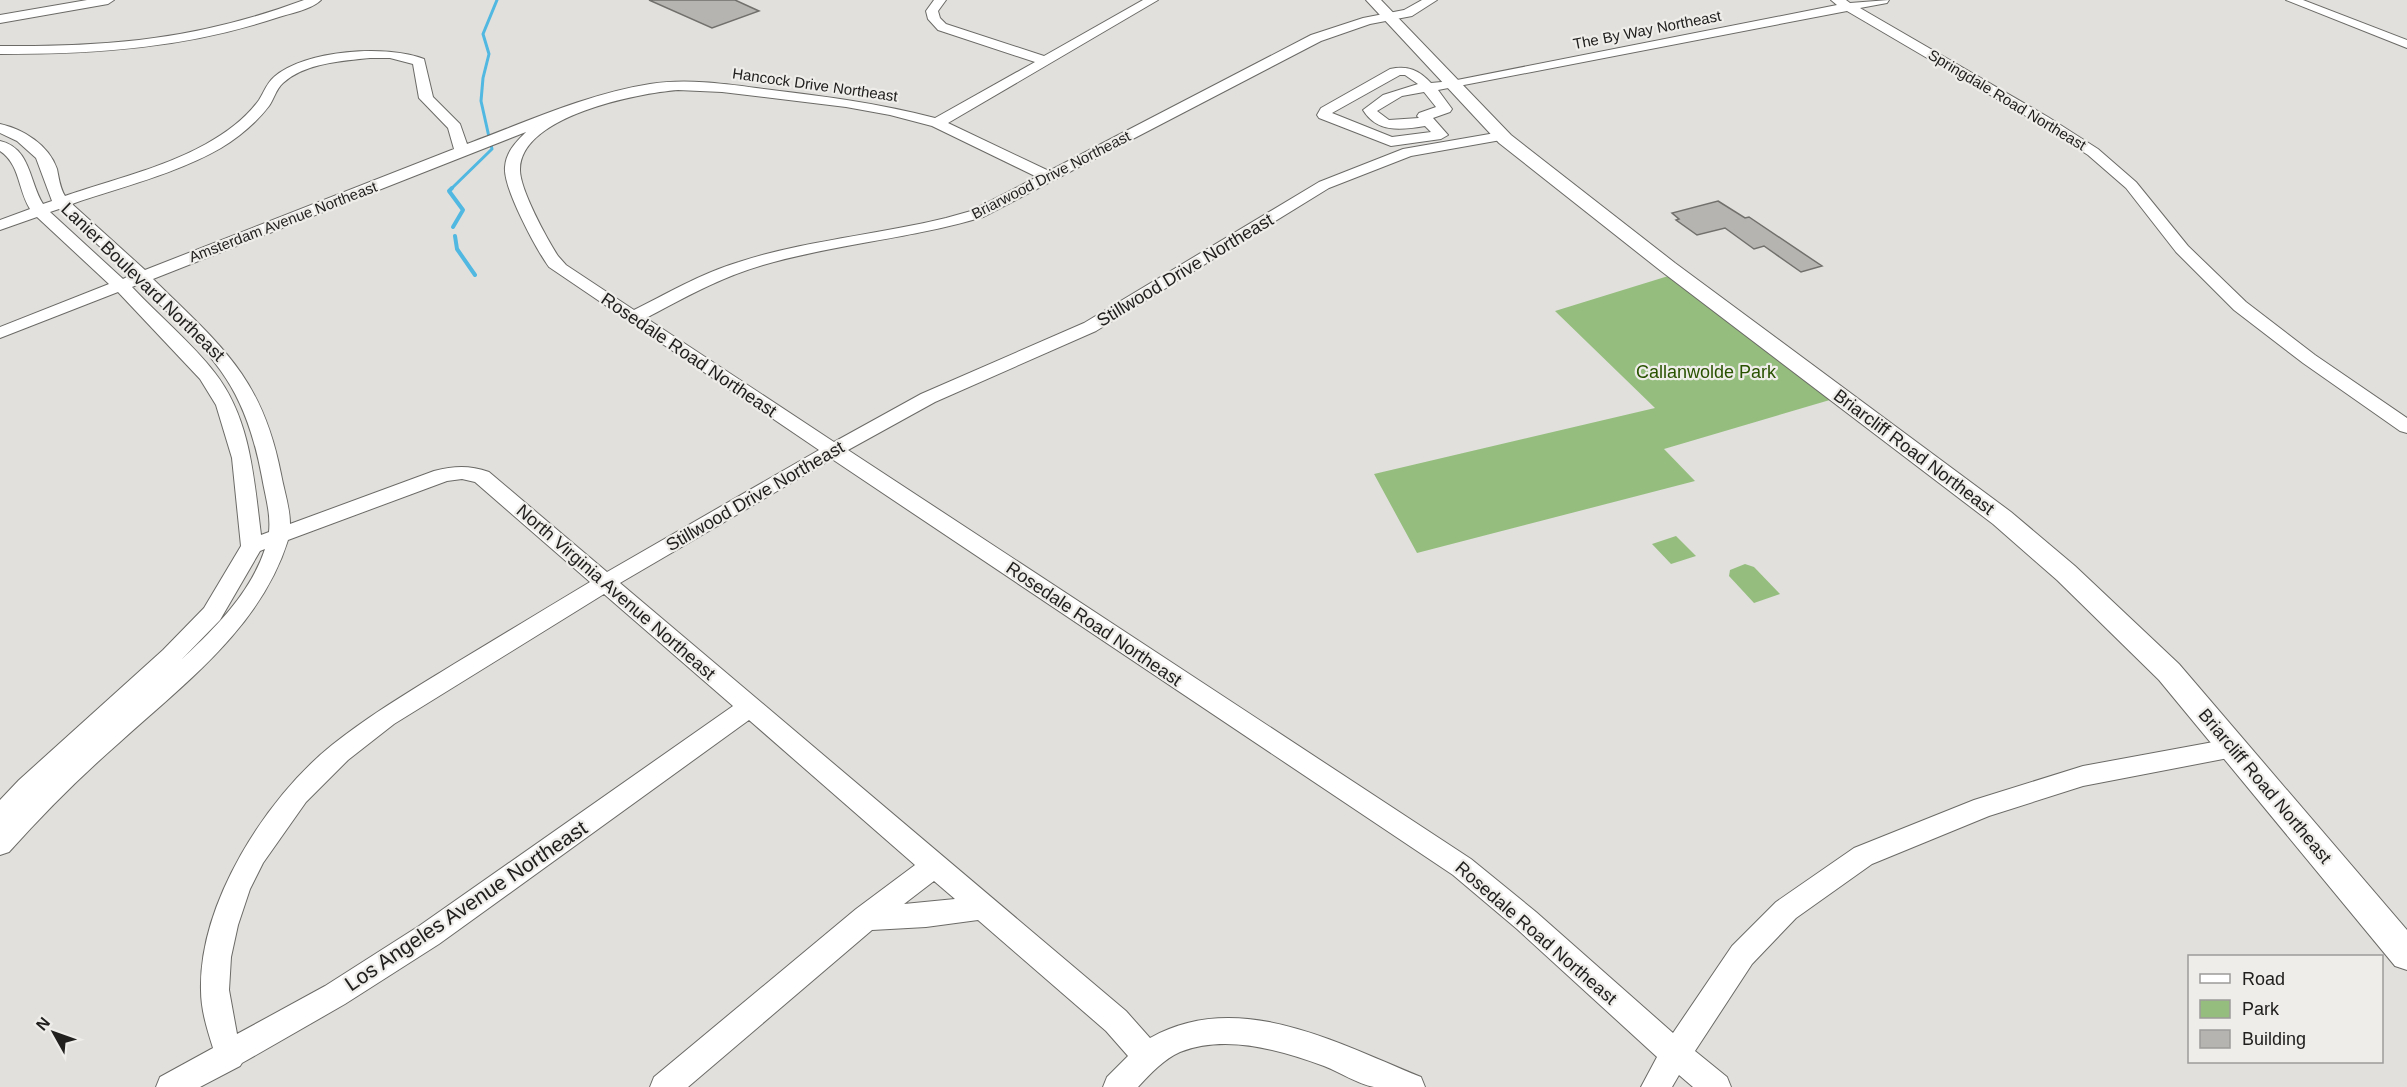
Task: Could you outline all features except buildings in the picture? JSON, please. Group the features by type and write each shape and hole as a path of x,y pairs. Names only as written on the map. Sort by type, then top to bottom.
{"main road":[{"name":"Briarcliff Road Northeast","path":"1373,0 1501,136 1660,261 2002,518 2073,580 2169,672 2407,955"}],"street":[{"path":"0,19 108,0"},
{"path":"0,50 97,49 134,46 245,22 315,0"},
{"path":"940,0 932,11 934,19 942,27 1046,61"},
{"path":"937,123 1152,0"},
{"name":"Briarwood Drive Northeast","path":"633,318 747,264 795,251 940,225 977,214 1307,42 1336,30 1408,13 1431,0"},
{"name":"The By Way Northeast","path":"1375,118 1370,109 1385,99 1407,90 1452,85 1843,3 1883,0"},
{"path":"2292,0 2407,44"},
{"name":"Springdale Road Northeast","path":"1843,3 2050,123 2098,156 2131,186 2182,249 2240,306 2302,354 2407,427"},
{"path":"28,191 57,194 171,165 205,150 248,122 264,104 274,85 285,75 311,65 361,55 396,54 419,62 426,98 455,127 462,151"},
{"path":"1408,71 1427,87 1445,109 1424,116 1428,121 1441,135 1423,143 1391,142 1324,115 1326,111 1395,72 1408,71"},
{"name":"Hancock Drive Northeast","path":"566,113 630,92 663,87 692,86 846,103 937,123 1049,177"},
{"path":"488,141 507,142 521,147 542,127 566,113"},
{"name":"Amsterdam Avenue Northeast","path":"0,333 462,151 566,113"},
{"path":"1354,128 1375,118 1397,126 1428,121"},
{"name":"Lanier Boulevard Northeast","path":"0,128 23,139 39,151 49,169 57,194 94,235 142,277 214,347 229,366 252,404 268,457 279,512 279,537 268,570 254,596 176,676 59,782 0,844"},
{"name":"Stillwood Drive Northeast","path":"230,1056 219,1022 215,990 217,957 224,925 237,887 274,824 297,795 339,753 386,717 604,582 787,476 937,394 1048,347 1102,320 1324,185 1423,143 1501,136"},
{"name":"Lanier Boulevard Northeast","path":"0,145 12,151 22,165 31,201 38,211 119,286 199,364 208,376 227,412 242,458 252,546"},
{"name":"Rosedale Road Northeast","path":"521,147 513,163 512,172 521,199 549,257 560,269 1462,867 1581,968 1651,1035 1666,1070 1716,1087"},
{"path":"0,225 38,211 57,194"},
{"path":"0,210 38,211"},
{"path":"227,412 252,404"},
{"name":"North Virginia Avenue Northeast","path":"252,546 441,476 455,472 482,477 1116,1021 1148,1057"},
{"path":"0,817 28,787 171,656 212,615 252,546"},
{"name":"Los Angeles Avenue Northeast","path":"171,1087 230,1056 335,995 429,935 750,707"},
{"path":"1666,1070 1742,955 1786,910 1863,856 1983,807 2083,776 2235,748"},
{"path":"665,1087 866,918 934,865"},
{"path":"866,918 926,915 984,908"},
{"path":"1118,1087 1148,1057 1178,1039 1214,1030 1276,1034 1410,1087"}],"green space":[{"name":"Callanwolde Park","path":"1678,273 1840,397 1664,449 1695,481 1417,553 1374,474 1655,408 1555,311"},
{"path":"1676,536 1696,556 1671,564 1652,544"},
{"path":"1745,564 1754,567 1780,594 1754,603 1729,576 1730,570"}],"waterway":[{"path":"489,137 481,101 483,78 489,54 483,34 497,0"},
{"path":"451,189 492,149 491,145"},
{"path":"451,189 449,191 463,210 453,227"},
{"path":"455,236 457,249 475,275"}]}
